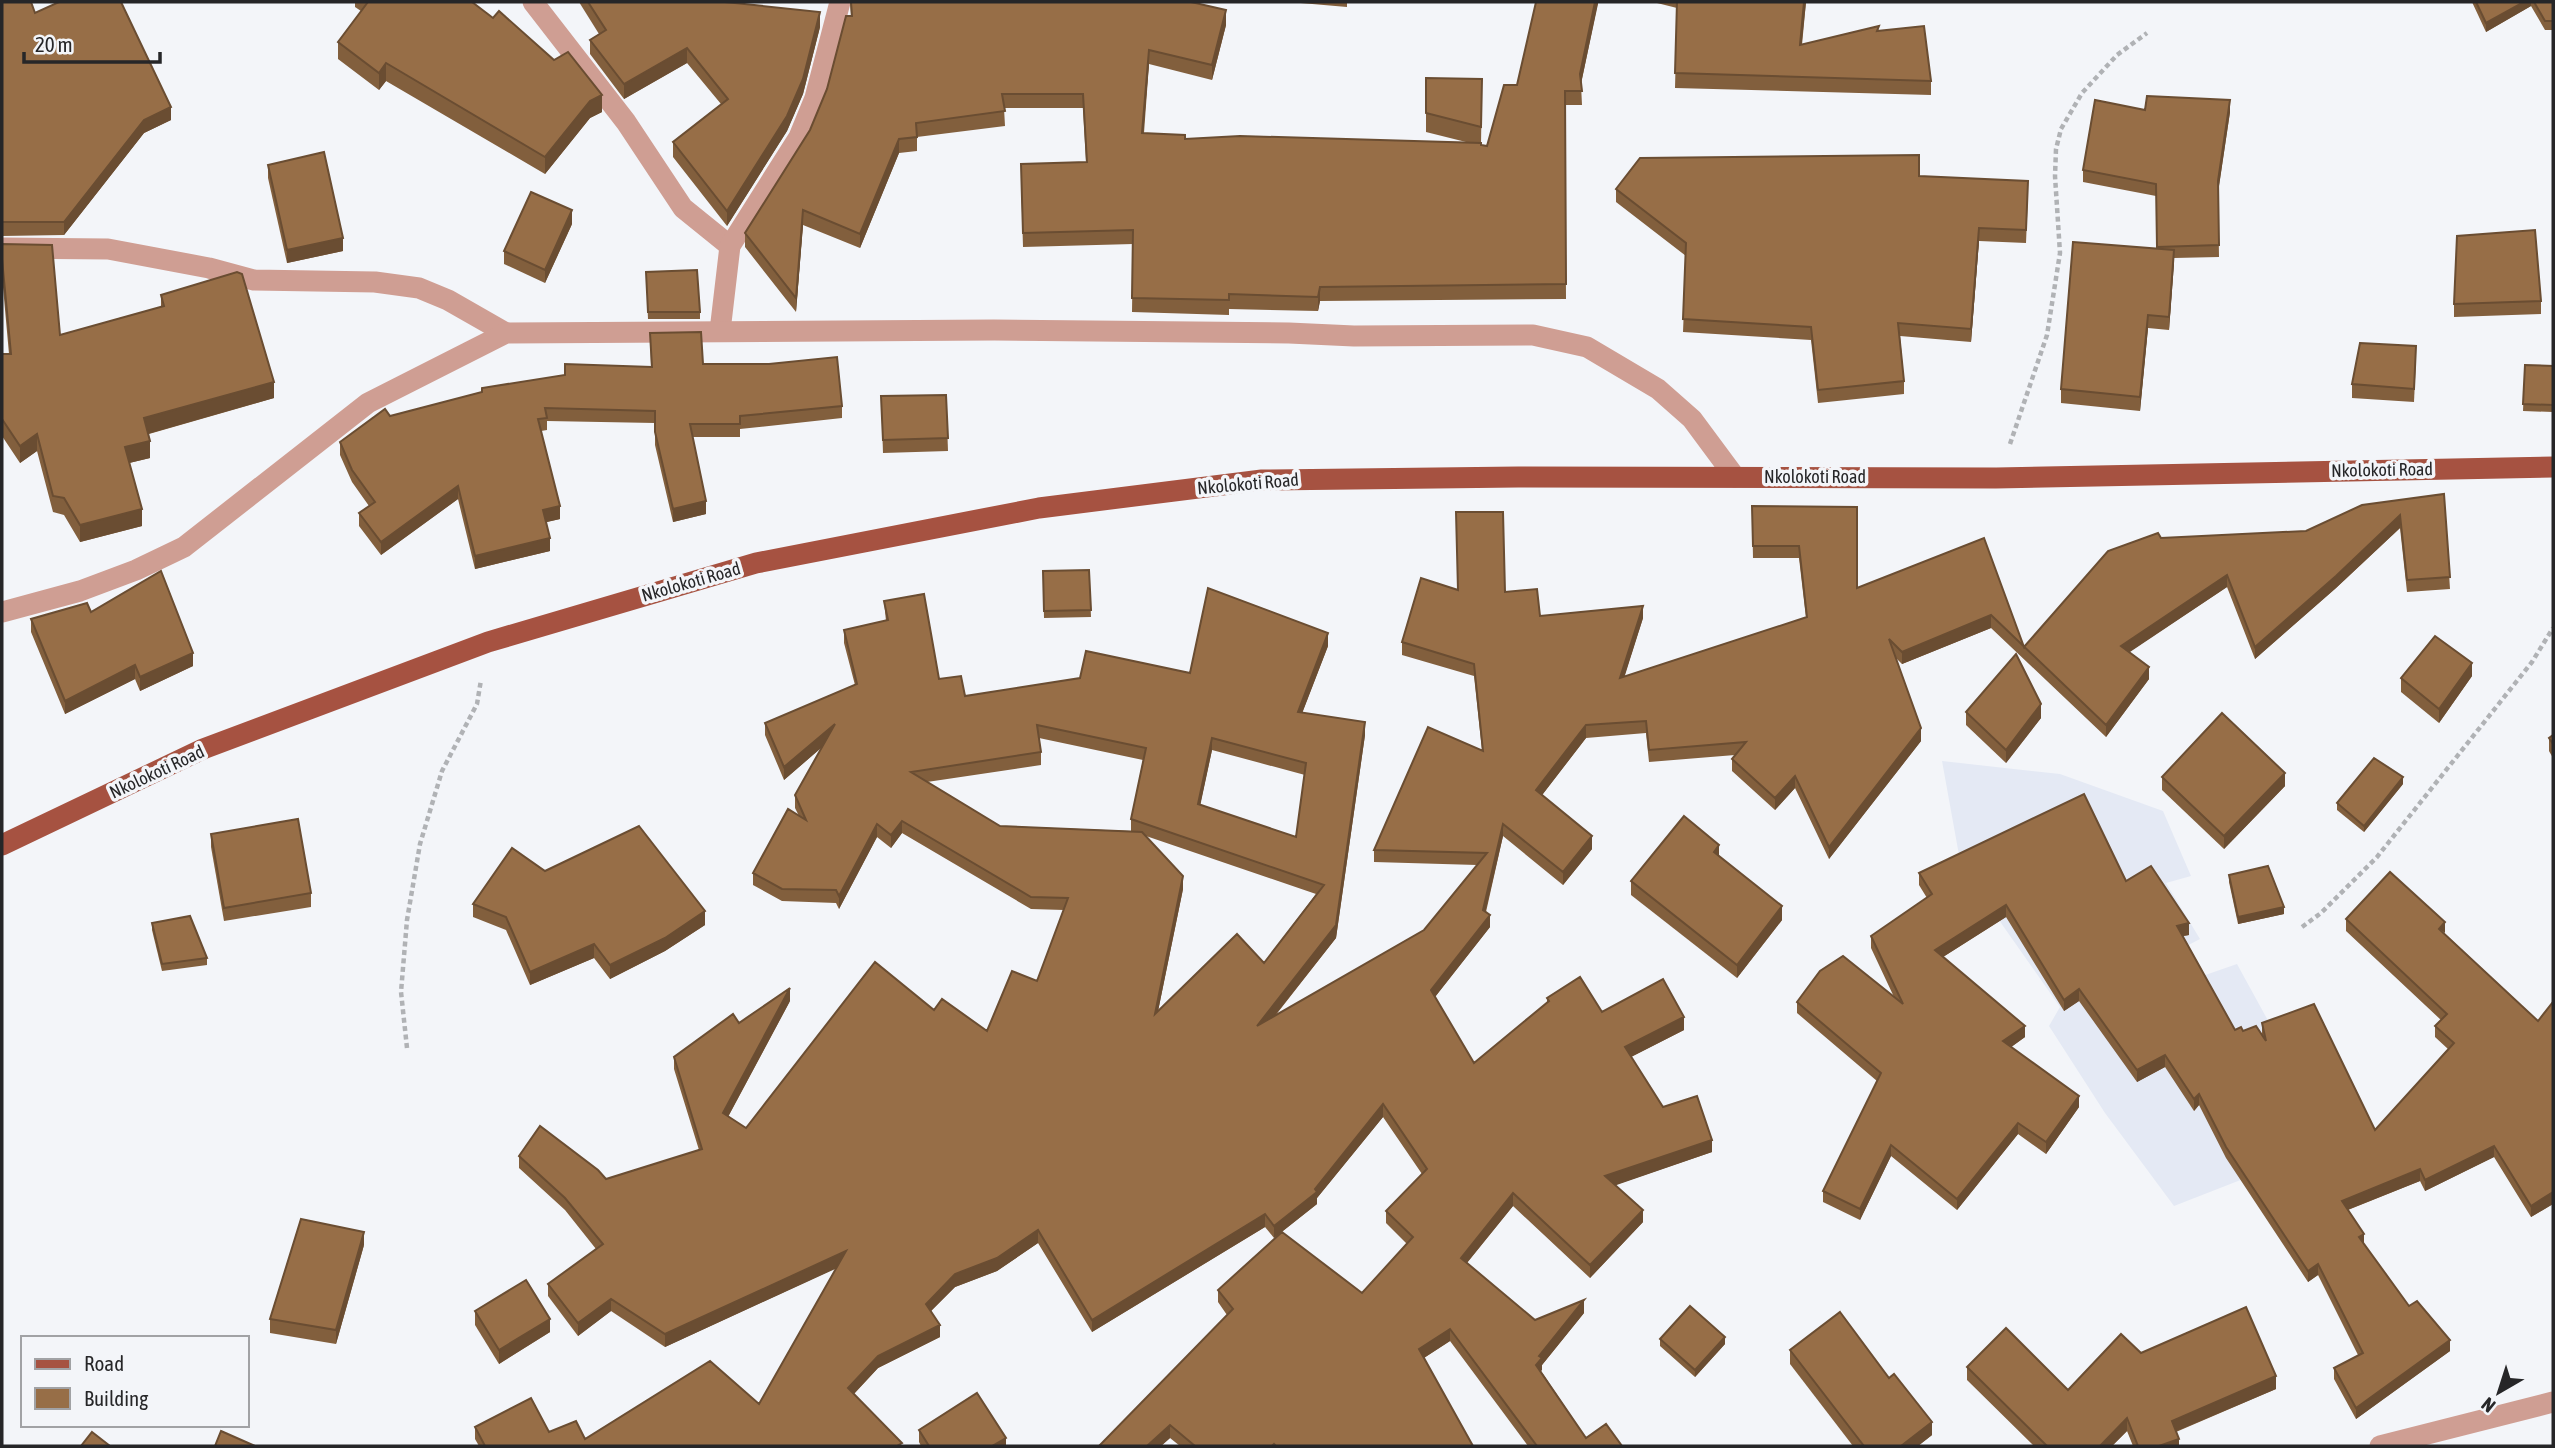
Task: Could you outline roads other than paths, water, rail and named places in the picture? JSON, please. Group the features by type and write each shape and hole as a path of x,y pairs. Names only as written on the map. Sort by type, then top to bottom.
{"main road":[{"name":"Nkolokoti Road","path":"2,845 203,749 488,642 756,564 1052,506 1262,480 1996,478 2553,467"}],"street":[{"path":"533,2 626,122 684,208 730,246"},
{"path":"720,331 730,246 799,137 815,98 840,2"},
{"path":"2,248 108,249 209,268 254,280 375,282 419,288 448,300 506,333"},
{"path":"2,612 80,591 136,570 184,547 369,403 506,333 994,330 1354,336 1533,335 1587,347 1658,389 1692,419 1735,477"},
{"path":"2380,1446 2553,1402"}]}
